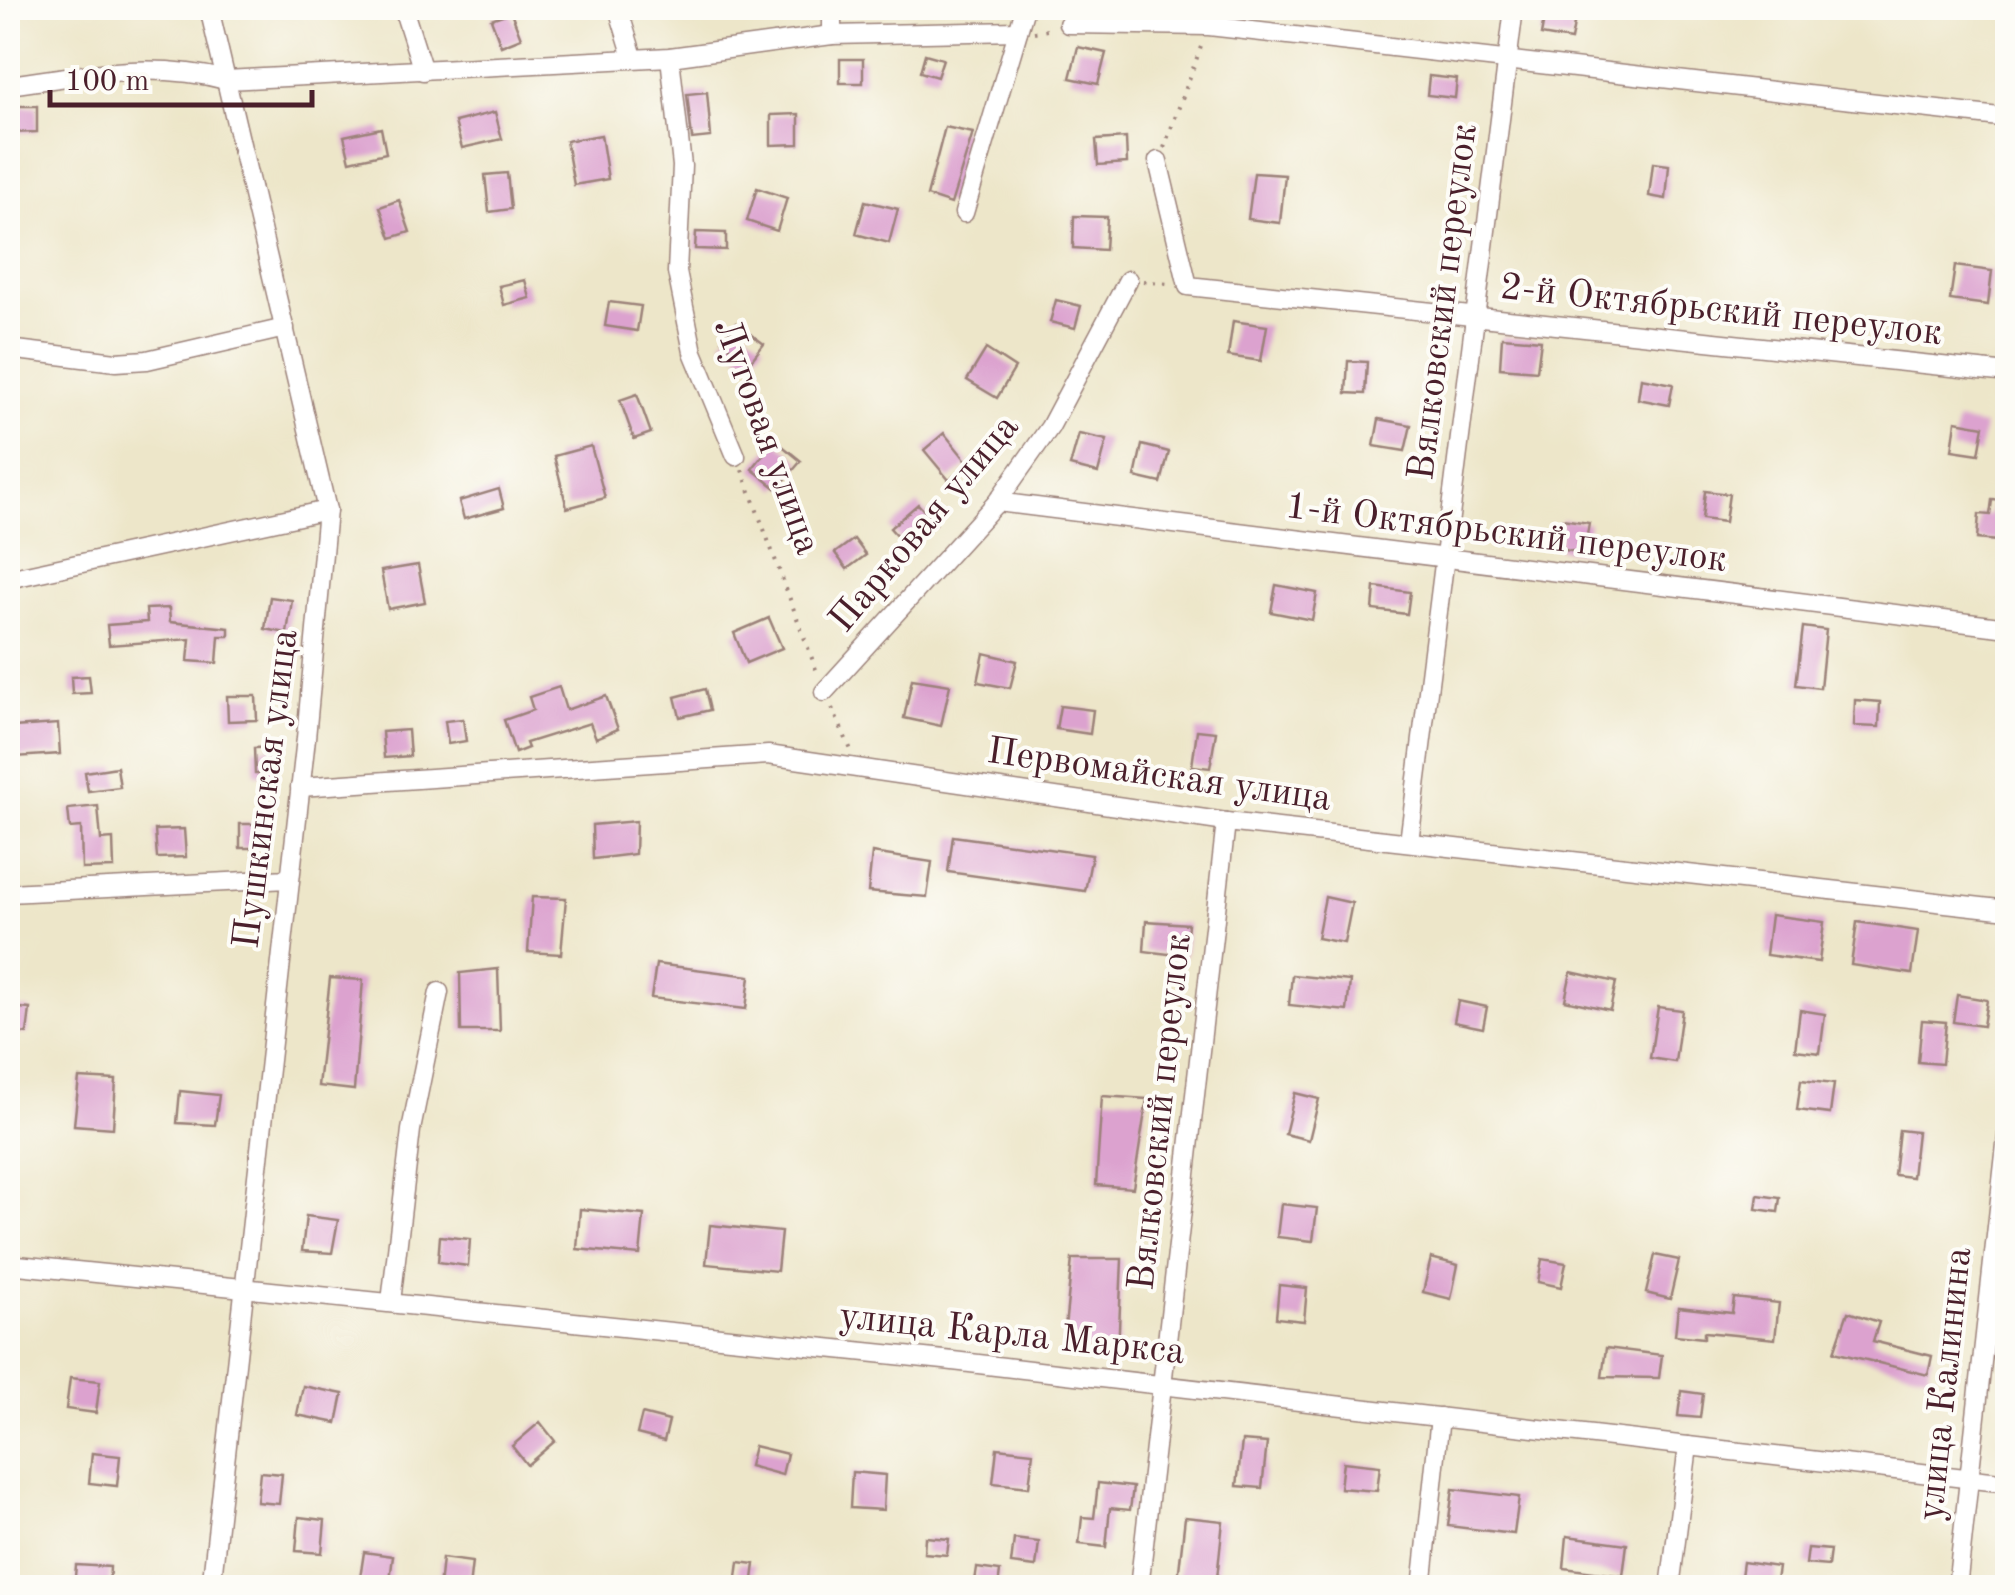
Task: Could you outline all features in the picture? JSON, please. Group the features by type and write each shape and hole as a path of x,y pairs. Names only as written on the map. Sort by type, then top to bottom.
{"street":[{"name":"Пушкинская улица","path":"208,8 327,510 211,1588"},
{"path":"404,8 423,71"},
{"path":"618,8 632,57"},
{"path":"832,8 832,35"},
{"path":"964,213 1025,8"},
{"name":"Вялковский переулок","path":"1409,842 1514,8"},
{"path":"1068,24 1211,17 1506,61 2008,118"},
{"path":"8,85 137,68 184,69 226,80 670,57 832,35 1018,31"},
{"name":"Луговая улица","path":"670,57 682,166 677,272 693,352 736,456"},
{"path":"1158,162 1188,286"},
{"name":"Парковая улица","path":"824,692 997,502 1050,427 1128,280"},
{"name":"2-й Октябрьский переулок","path":"1188,286 2008,374"},
{"path":"8,349 116,362 148,360 285,328"},
{"name":"1-й Октябрьский переулок","path":"997,502 1444,561 2008,628"},
{"path":"8,579 327,510"},
{"name":"Первомайская улица","path":"300,787 768,755 1226,822 2008,910"},
{"name":"Вялковский переулок","path":"1139,1588 1226,822"},
{"path":"8,893 289,879"},
{"path":"391,1302 411,1130 438,992"},
{"name":"улица Калинина","path":"1957,1588 2008,1127"},
{"name":"улица Карла Маркса","path":"8,1264 1163,1384 2008,1484"},
{"path":"1422,1588 1440,1417"},
{"path":"1670,1588 1688,1446"}],"path":[{"path":"1158,162 1211,17"},
{"path":"1018,31 1047,32 1068,24"},
{"path":"1128,280 1188,286"},
{"name":"Луговая улица","path":"736,456 770,538 824,692 858,766"}],"building":[{"path":"1546,8 1577,8 1571,40 1541,35"},
{"path":"511,12 521,38 501,46 491,19"},
{"path":"1078,47 1106,53 1098,84 1070,78"},
{"path":"925,54 943,59 937,77 920,72"},
{"path":"840,59 863,59 863,83 840,83"},
{"path":"1429,76 1457,79 1455,98 1427,95"},
{"path":"707,92 711,137 692,139 687,94"},
{"path":"8,106 37,106 37,132 8,133"},
{"path":"495,112 502,139 462,148 455,122"},
{"path":"799,114 799,144 771,145 771,115"},
{"path":"945,127 973,133 951,204 927,196"},
{"path":"381,128 386,153 350,161 344,136"},
{"path":"601,135 608,179 574,185 566,141"},
{"path":"1126,138 1127,163 1098,165 1096,140"},
{"path":"1653,163 1669,165 1666,199 1649,196"},
{"path":"507,173 511,209 489,212 485,175"},
{"path":"1254,173 1285,175 1280,223 1248,219"},
{"path":"757,188 787,198 777,231 747,221"},
{"path":"399,200 410,232 391,238 380,207"},
{"path":"865,201 898,209 889,243 856,234"},
{"path":"1074,216 1107,217 1105,250 1073,248"},
{"path":"696,232 726,233 726,250 695,249"},
{"path":"1955,266 1992,271 1988,305 1950,300"},
{"path":"525,280 530,298 504,305 499,286"},
{"path":"1056,300 1081,306 1075,328 1050,322"},
{"path":"609,302 641,306 637,331 605,326"},
{"path":"1233,321 1267,326 1261,361 1228,356"},
{"path":"736,323 764,344 750,362 722,341"},
{"path":"1502,337 1541,340 1537,371 1500,368"},
{"path":"986,349 1015,368 997,398 967,380"},
{"path":"1348,361 1367,362 1365,394 1346,393"},
{"path":"1641,378 1673,384 1669,405 1638,399"},
{"path":"637,394 651,433 634,439 620,400"},
{"path":"1379,419 1411,425 1405,451 1374,446"},
{"path":"1956,421 1984,426 1979,454 1952,450"},
{"path":"944,433 969,464 949,480 924,450"},
{"path":"1079,434 1107,440 1098,473 1070,466"},
{"path":"775,440 801,461 777,489 752,469"},
{"path":"1142,445 1169,452 1161,483 1135,477"},
{"path":"591,446 605,498 567,508 554,456"},
{"path":"499,489 504,508 464,519 459,501"},
{"path":"1705,491 1729,494 1725,522 1702,519"},
{"path":"1992,500 2008,501 2008,542 1977,539 1979,514 1990,515"},
{"path":"918,504 936,524 908,548 890,528"},
{"path":"1562,519 1589,523 1584,553 1558,549"},
{"path":"854,539 866,555 847,569 835,553"},
{"path":"418,565 425,602 388,609 381,571"},
{"path":"1276,585 1317,593 1312,620 1271,612"},
{"path":"1375,587 1410,592 1407,614 1373,610"},
{"path":"270,597 292,600 287,633 265,629"},
{"path":"169,608 170,622 229,628 229,636 219,636 217,663 188,661 190,639 109,645 107,625 147,622 146,609"},
{"path":"769,618 782,648 746,663 734,633"},
{"path":"1803,627 1826,630 1820,688 1796,685"},
{"path":"984,653 1017,661 1010,688 978,682"},
{"path":"89,676 91,693 72,694 71,677"},
{"path":"912,679 950,685 941,726 904,718"},
{"path":"559,687 566,710 606,696 618,729 596,738 590,723 526,743 528,748 515,753 504,720 533,710 529,697"},
{"path":"705,689 710,710 680,717 675,697"},
{"path":"227,696 256,696 257,720 228,721"},
{"path":"1855,700 1880,702 1879,727 1854,726"},
{"path":"1060,706 1093,710 1090,734 1056,729"},
{"path":"463,719 466,741 448,744 445,721"},
{"path":"58,724 60,754 15,757 13,727"},
{"path":"408,730 410,756 384,758 382,732"},
{"path":"1197,730 1216,732 1210,768 1192,766"},
{"path":"277,747 278,774 255,774 254,748"},
{"path":"117,767 120,787 88,791 85,772"},
{"path":"98,806 101,840 113,839 114,868 82,869 81,827 70,828 68,809"},
{"path":"636,821 635,854 593,859 592,825"},
{"path":"240,824 259,824 259,848 240,848"},
{"path":"184,829 186,857 157,858 155,830"},
{"path":"953,836 1092,855 1085,891 948,872"},
{"path":"872,853 932,862 927,897 868,892"},
{"path":"532,897 566,898 561,954 528,952"},
{"path":"1325,897 1352,903 1344,943 1317,938"},
{"path":"1771,915 1824,922 1819,962 1766,955"},
{"path":"1146,921 1188,924 1185,956 1144,951"},
{"path":"1857,922 1918,931 1912,974 1851,965"},
{"path":"656,964 750,976 746,1009 651,998"},
{"path":"498,969 500,1031 461,1031 460,973"},
{"path":"1571,972 1616,982 1610,1010 1565,1000"},
{"path":"1292,975 1350,981 1347,1011 1289,1005"},
{"path":"330,978 363,980 354,1090 318,1086"},
{"path":"1957,995 1987,1000 1983,1026 1953,1022"},
{"path":"1458,1001 1487,1007 1483,1028 1454,1022"},
{"path":"8,1007 30,1009 27,1034 8,1032"},
{"path":"1658,1007 1682,1010 1675,1062 1650,1058"},
{"path":"1800,1010 1825,1014 1820,1053 1795,1050"},
{"path":"1922,1020 1946,1022 1942,1064 1918,1062"},
{"path":"79,1078 116,1080 113,1128 74,1125"},
{"path":"1801,1080 1834,1084 1830,1114 1797,1110"},
{"path":"180,1091 219,1095 215,1125 177,1123"},
{"path":"1295,1093 1319,1099 1309,1140 1285,1134"},
{"path":"1102,1096 1147,1099 1133,1188 1096,1185"},
{"path":"1899,1130 1917,1132 1912,1177 1894,1175"},
{"path":"1758,1195 1780,1198 1778,1212 1756,1209"},
{"path":"1281,1204 1317,1208 1313,1241 1277,1237"},
{"path":"580,1209 644,1215 640,1255 577,1249"},
{"path":"306,1216 338,1220 332,1253 302,1251"},
{"path":"710,1225 781,1232 777,1271 706,1264"},
{"path":"440,1236 470,1239 468,1266 438,1262"},
{"path":"1655,1255 1679,1260 1670,1299 1646,1293"},
{"path":"1431,1258 1458,1265 1451,1299 1423,1292"},
{"path":"1072,1259 1122,1259 1118,1352 1063,1347"},
{"path":"1542,1259 1566,1263 1561,1287 1538,1282"},
{"path":"1279,1285 1307,1288 1304,1321 1276,1318"},
{"path":"1734,1298 1779,1303 1775,1339 1704,1332 1704,1338 1675,1335 1678,1307 1732,1313"},
{"path":"1848,1312 1879,1322 1873,1341 1932,1356 1928,1375 1834,1352"},
{"path":"1606,1348 1662,1355 1659,1378 1602,1377"},
{"path":"70,1378 100,1381 96,1413 66,1409"},
{"path":"303,1386 343,1394 337,1423 297,1415"},
{"path":"1681,1391 1703,1394 1700,1418 1678,1416"},
{"path":"642,1414 669,1421 664,1441 637,1434"},
{"path":"540,1422 555,1441 527,1465 512,1446"},
{"path":"1242,1441 1267,1443 1262,1488 1237,1486"},
{"path":"754,1446 787,1454 782,1475 749,1466"},
{"path":"997,1448 1033,1452 1029,1487 993,1483"},
{"path":"92,1453 120,1456 117,1486 89,1483"},
{"path":"1343,1462 1380,1466 1377,1491 1340,1488"},
{"path":"260,1472 282,1474 279,1504 257,1502"},
{"path":"852,1472 885,1475 883,1510 850,1508"},
{"path":"1098,1483 1133,1487 1130,1510 1110,1508 1106,1547 1079,1544 1082,1517 1094,1518"},
{"path":"1453,1489 1519,1497 1514,1534 1448,1526"},
{"path":"299,1517 325,1520 322,1553 296,1551"},
{"path":"1185,1517 1223,1521 1216,1588 1177,1588"},
{"path":"1567,1536 1627,1544 1623,1576 1564,1568"},
{"path":"925,1537 949,1539 947,1555 924,1553"},
{"path":"1014,1539 1039,1542 1036,1567 1011,1564"},
{"path":"1808,1548 1830,1550 1828,1566 1806,1564"},
{"path":"364,1552 393,1556 389,1588 359,1585"},
{"path":"442,1558 472,1562 469,1588 439,1588"},
{"path":"739,1562 755,1564 752,1587 736,1585"},
{"path":"1743,1562 1778,1567 1775,1588 1740,1584"},
{"path":"76,1565 110,1567 109,1588 74,1588"},
{"path":"977,1568 1000,1571 998,1588 974,1588"}]}
